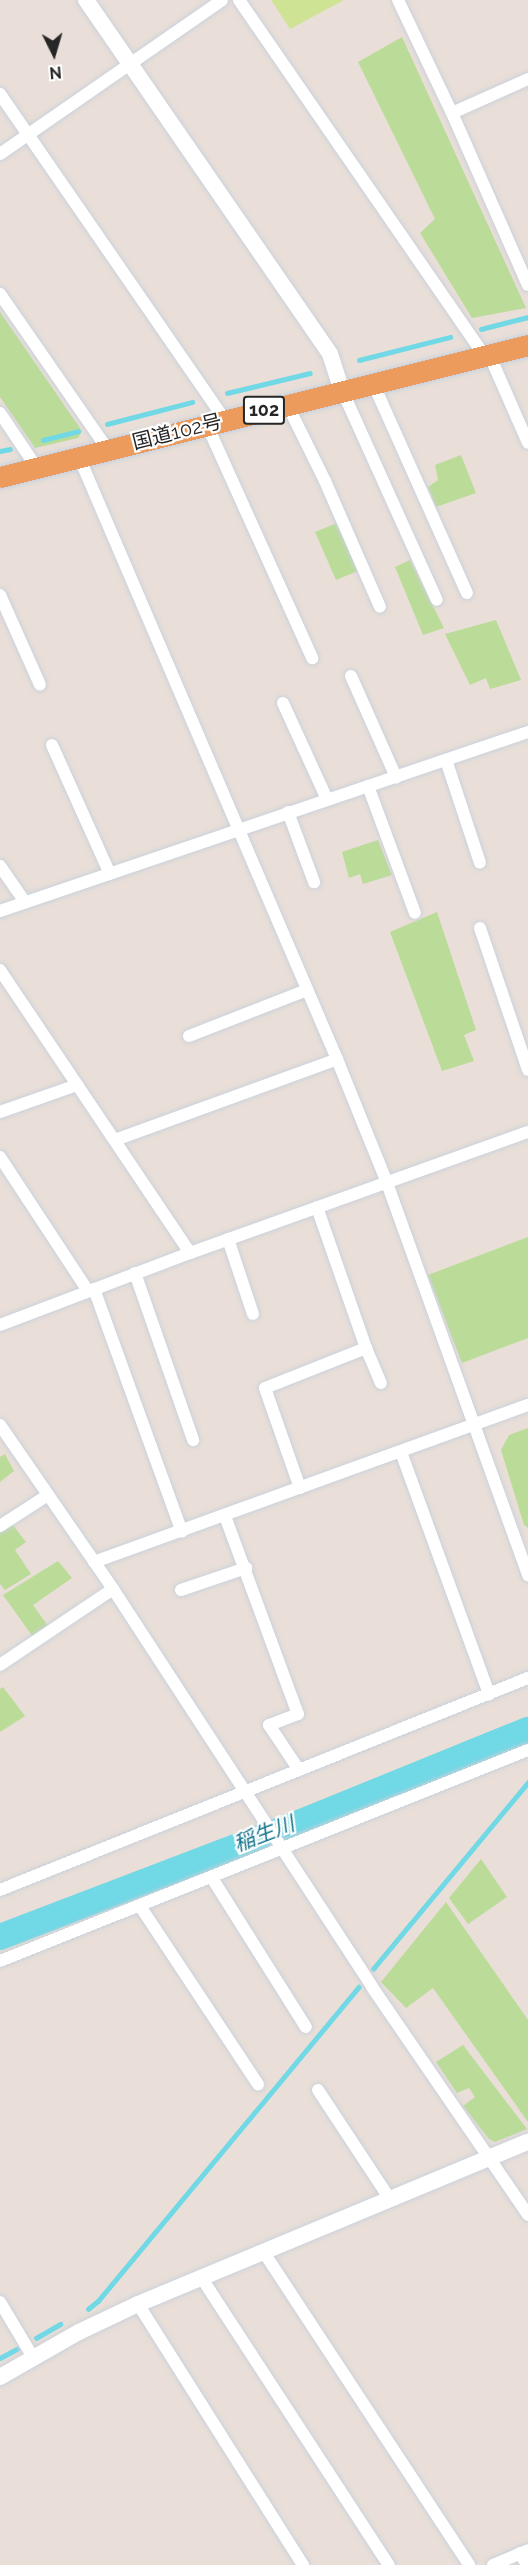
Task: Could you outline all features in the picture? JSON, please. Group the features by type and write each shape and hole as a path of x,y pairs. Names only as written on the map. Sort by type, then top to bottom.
{"highway":[{"name":"国道102号","path":"0,477 528,345"}],"street":[{"path":"86,0 330,354 342,390 437,600"},
{"path":"0,154 222,0"},
{"path":"239,0 486,355 528,442"},
{"path":"398,0 452,113 528,285"},
{"path":"452,113 528,79"},
{"path":"0,94 216,422 312,658"},
{"path":"0,294 108,450"},
{"path":"373,383 467,593"},
{"path":"287,404 325,481 380,607"},
{"path":"0,413 37,468"},
{"path":"79,457 337,1059 387,1183 476,1425 528,1575"},
{"path":"0,595 40,685"},
{"path":"351,676 396,777"},
{"path":"283,703 327,799"},
{"path":"0,911 528,732"},
{"path":"52,745 110,874"},
{"path":"446,760 480,863"},
{"path":"368,786 415,913"},
{"path":"288,812 314,882"},
{"path":"0,866 25,902"},
{"path":"480,927 528,1070"},
{"path":"0,970 190,1253"},
{"path":"189,1036 307,990"},
{"path":"115,1140 337,1059"},
{"path":"0,1112 77,1085"},
{"path":"0,1325 228,1239 528,1132"},
{"path":"0,1157 91,1290 182,1532"},
{"path":"317,1207 366,1348 381,1383"},
{"path":"228,1239 253,1314"},
{"path":"135,1273 193,1440"},
{"path":"300,1488 265,1388 366,1348"},
{"path":"94,1562 528,1405"},
{"path":"0,1425 113,1588 248,1791 280,1845 528,2215"},
{"path":"401,1452 489,1694"},
{"path":"0,1526 48,1495"},
{"path":"225,1516 298,1714 269,1725 299,1770"},
{"path":"181,1590 246,1568"},
{"path":"0,1665 113,1588"},
{"path":"0,1890 528,1678"},
{"path":"0,1961 212,1878 280,1845 528,1750"},
{"path":"212,1878 306,2027"},
{"path":"140,1906 258,2084"},
{"path":"318,2090 390,2199"},
{"path":"0,2377 79,2332 138,2304 528,2142"},
{"path":"263,2251 469,2565"},
{"path":"201,2277 389,2565"},
{"path":"0,2302 34,2359"},
{"path":"138,2304 303,2565"},
{"path":"493,2565 524,2551 526,2565"}],"green space":[{"path":"271,0 344,0 290,29"},
{"path":"402,37 526,308 472,318 420,233 435,219 358,62"},
{"path":"0,312 82,431 78,438 35,448 0,397"},
{"path":"461,455 476,493 436,507 428,487 438,480 435,465"},
{"path":"337,523 358,571 336,580 315,532"},
{"path":"410,560 444,628 423,635 395,567"},
{"path":"496,620 521,680 490,689 486,678 470,685 445,634"},
{"path":"378,840 392,875 363,884 360,874 349,878 342,852"},
{"path":"437,912 476,1030 464,1035 474,1061 442,1071 390,932"},
{"path":"528,1237 528,1338 462,1363 428,1275"},
{"path":"528,1428 528,1528 524,1525 501,1450 509,1435"},
{"path":"5,1454 14,1471 0,1482 0,1457"},
{"path":"12,1524 26,1542 15,1550 31,1574 5,1590 0,1584 0,1533"},
{"path":"58,1561 72,1578 33,1605 48,1626 33,1637 3,1595"},
{"path":"3,1687 25,1716 0,1732 0,1689"},
{"path":"481,1859 507,1897 468,1924 449,1898"},
{"path":"446,1902 528,2020 528,2122 433,1988 406,2008 381,1982"},
{"path":"463,2045 527,2129 495,2142 489,2139 463,2106 475,2097 469,2088 457,2093 436,2062"}],"waterway":[{"path":"481,329 528,317"},
{"path":"359,360 450,337"},
{"path":"227,393 310,373"},
{"path":"107,424 192,402"},
{"path":"43,440 78,431"},
{"path":"0,451 10,449"},
{"name":"稲生川","path":"0,1937 301,1822 528,1730"},
{"path":"373,1969 528,1782"},
{"path":"88,2309 98,2301 359,1987"},
{"path":"36,2338 60,2324"},
{"path":"0,2358 17,2349"}]}
